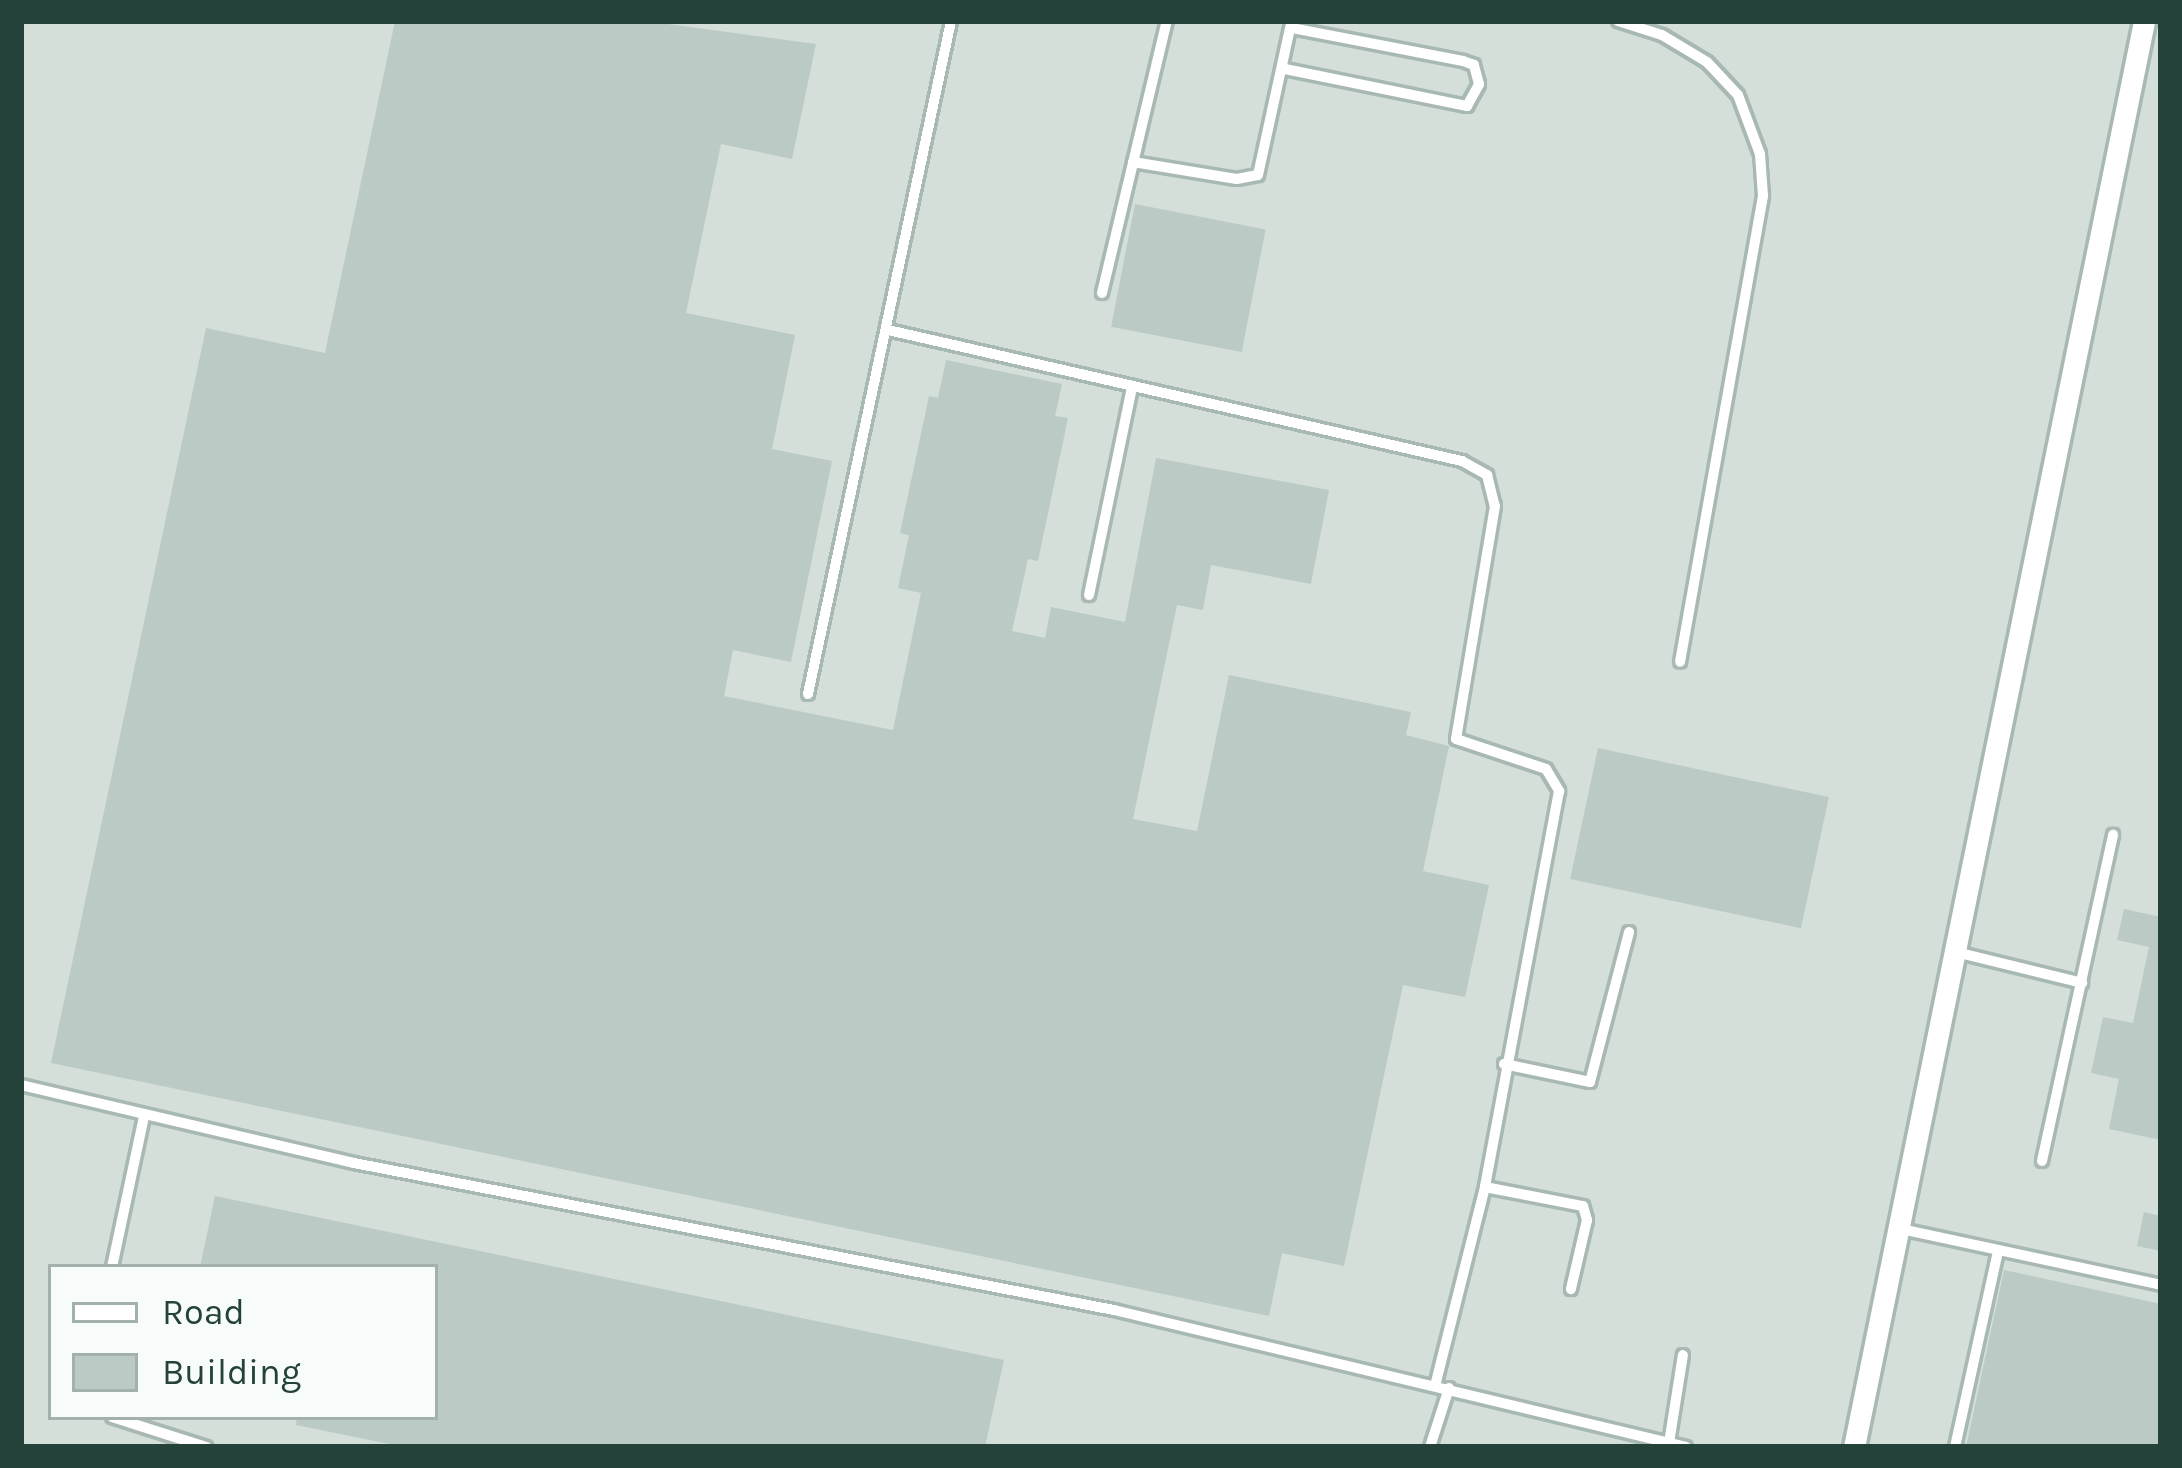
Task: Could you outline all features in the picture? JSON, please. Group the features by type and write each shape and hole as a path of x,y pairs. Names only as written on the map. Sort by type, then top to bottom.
{"street":[{"path":"1854,1447 2144,21"}],"lane":[{"path":"808,694 889,331 951,21"},
{"path":"1102,293 1167,21"},
{"path":"1618,21 1707,62 1738,95 1760,154 1762,196 1680,662"},
{"path":"1133,162 1250,180 1285,69 1291,24 1463,61 1474,65 1479,84 1467,106 1285,69"},
{"path":"889,331 1462,461 1487,475 1495,506 1456,739 1546,770 1559,791 1504,1064 1485,1187 1435,1386"},
{"path":"1089,595 1132,388"},
{"path":"2042,1161 2113,835"},
{"path":"1504,1064 1590,1082 1629,932"},
{"path":"1953,951 2082,983"},
{"path":"21,1085 144,1117 1114,1310 1686,1447"},
{"path":"113,1264 144,1117"},
{"path":"1485,1187 1583,1206 1571,1288"},
{"path":"1896,1228 2161,1285"},
{"path":"1955,1447 1998,1252"},
{"path":"1669,1444 1683,1355"},
{"path":"1430,1447 1449,1388"},
{"path":"121,1420 206,1447"}],"shaded area":[{"path":"21,21 2161,21 2161,1447 21,1447"}],"building":[{"path":"395,21 646,21 816,44 792,159 721,144 686,313 795,335 772,449 832,461 791,662 733,650 724,696 893,730 921,593 898,588 909,535 900,533 929,396 938,398 946,360 1062,384 1055,416 1068,418 1038,561 1028,559 1012,631 1045,638 1051,607 1125,622 1156,458 1329,490 1311,584 1211,565 1203,610 1177,605 1133,819 1197,831 1229,675 1411,712 1406,735 1449,746 1423,871 1489,885 1465,997 1403,985 1344,1266 1282,1253 1269,1316 51,1063 206,328 325,353"},
{"path":"1135,204 1266,229 1242,352 1111,327"},
{"path":"1598,748 1829,797 1801,928 1570,879"},
{"path":"2124,909 2161,917 2161,1140 2109,1129 2119,1079 2091,1073 2103,1017 2133,1023 2149,947 2117,940"},
{"path":"215,1196 1004,1360 985,1447 404,1447 296,1425 297,1420 438,1420 438,1264 201,1264"},
{"path":"2144,1212 2161,1216 2161,1251 2137,1246"},
{"path":"2004,1270 2161,1304 2161,1447 1966,1447"}]}
